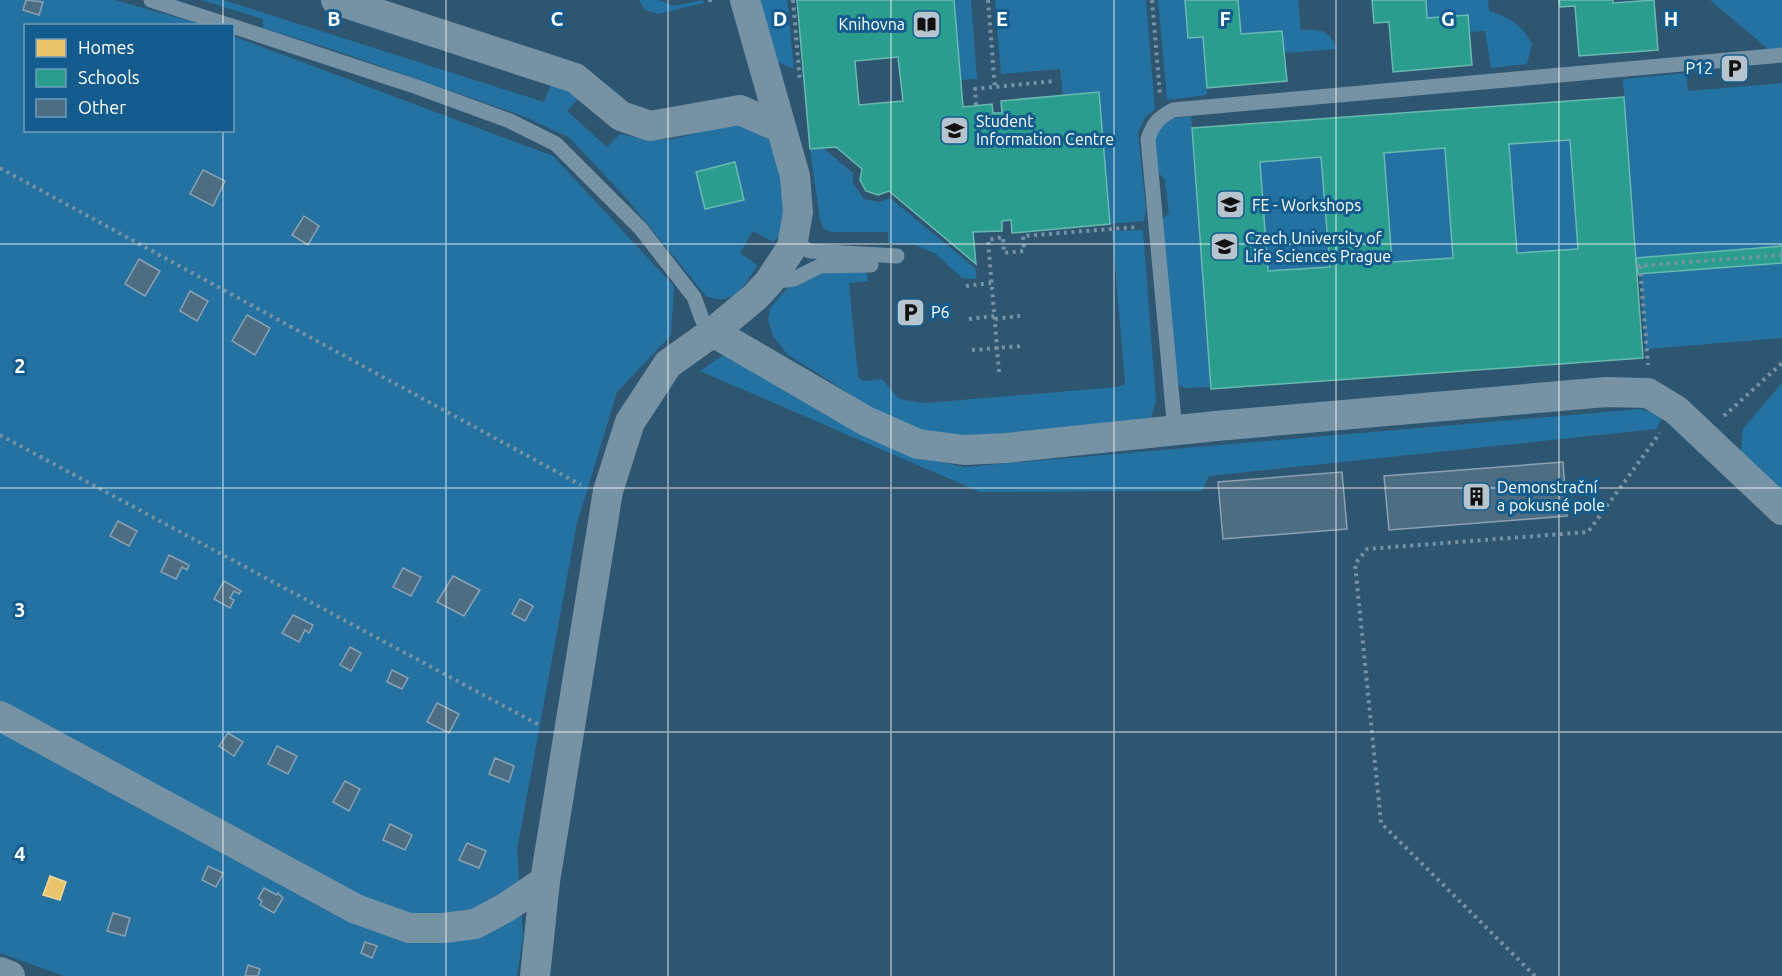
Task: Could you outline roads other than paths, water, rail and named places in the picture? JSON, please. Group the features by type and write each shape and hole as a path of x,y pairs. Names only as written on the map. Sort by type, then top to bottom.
{"street":[{"path":"336,0 575,78 621,116 650,126 740,110 781,128"},
{"path":"535,976 544,881 608,491 630,422 668,364 713,332 755,297 769,282 792,247 798,212 795,177 745,0"},
{"path":"713,332 866,421 918,444 964,450 1606,392 1648,393 1676,410 1782,510"},
{"path":"0,716 356,909 409,928 444,928 475,924 505,908 544,881"},
{"path":"0,972 10,976"}],"lane":[{"path":"151,0 226,24"},
{"path":"234,27 417,87 510,122 556,144 641,229 694,297 702,319 713,332"},
{"path":"1175,430 1148,139 1153,124 1161,116 1173,110 1782,55"},
{"path":"793,238 800,246 810,251 897,256"},
{"path":"769,282 794,279 820,266 871,265"}],"place":[{"name":"Knihovna","path":"926,24"},
{"name":"P12","path":"1734,68"},
{"name":"Student Information Centre","path":"955,130"},
{"name":"FE - Workshops","path":"1231,205"},
{"name":"Czech University of Life Sciences Prague","path":"1224,247"},
{"name":"P6","path":"910,312"},
{"name":"Demonstrační a pokusné pole","path":"1476,496"}]}
